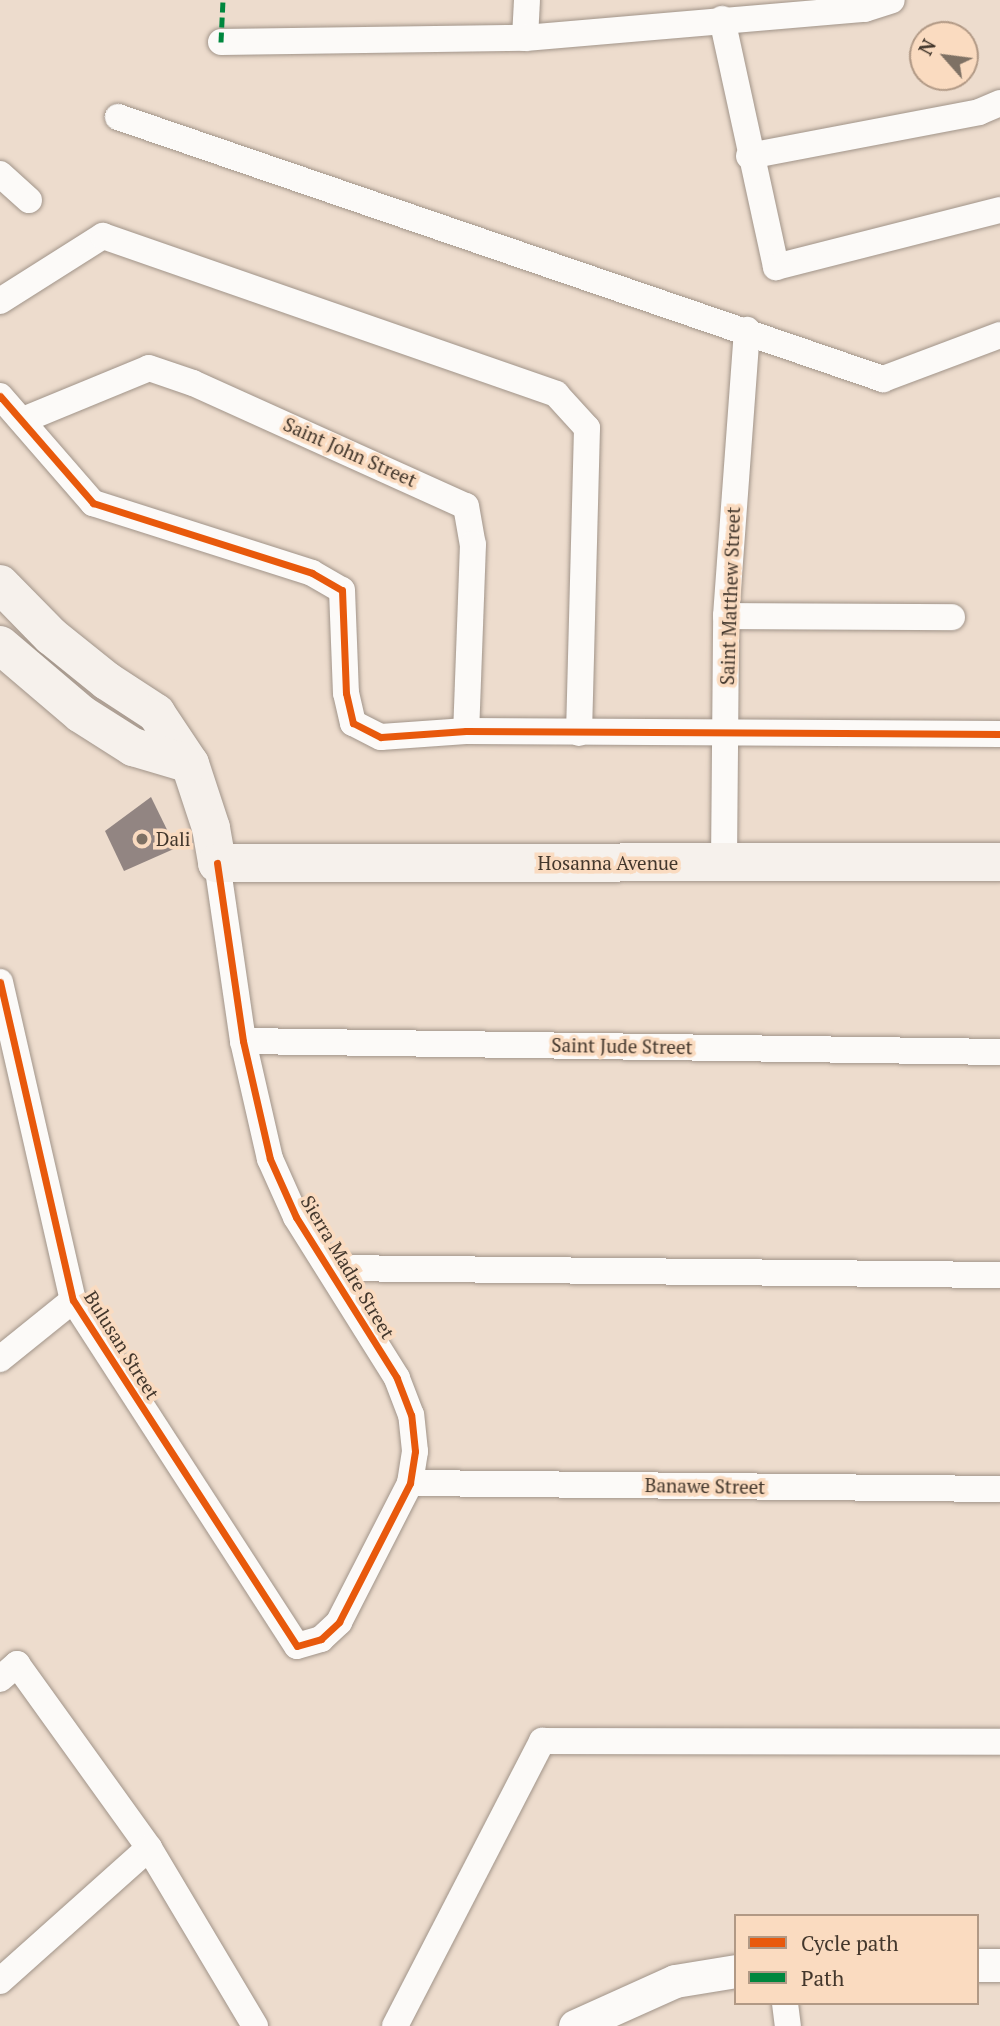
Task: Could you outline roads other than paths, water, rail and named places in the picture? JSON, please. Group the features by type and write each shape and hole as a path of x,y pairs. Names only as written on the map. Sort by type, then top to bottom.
{"main road":[{"name":"Sierra Madre Street","path":"0,584 61,644 107,681 156,713 190,764 208,817 217,863"},
{"path":"0,645 81,714 123,740 190,764"},
{"name":"Hosanna Avenue","path":"217,863 1000,862"}],"street":[{"path":"525,38 527,0"},
{"path":"221,42 525,38 722,19 865,9 892,0"},
{"path":"722,19 748,156 776,267 1000,210"},
{"path":"748,156 979,112 1000,103"},
{"path":"118,117 747,330 883,379 1000,335"},
{"path":"0,174 29,200"},
{"path":"0,302 103,236 556,394 587,428 579,733"},
{"name":"Saint Matthew Street","path":"724,863 726,616 747,330"},
{"name":"Saint John Street","path":"23,420 149,368 193,383 466,506 473,544 466,731"},
{"path":"0,396 93,502 312,573 342,590 346,693 353,723 382,737 466,731 1000,734"},
{"path":"726,616 952,617"},
{"name":"Sierra Madre Street","path":"217,863 243,1041 270,1159 296,1217 331,1268 397,1378 411,1415 415,1451 410,1483 339,1622 321,1639 297,1646"},
{"name":"Bulusan Street","path":"0,982 73,1300 297,1646"},
{"name":"Saint Jude Street","path":"243,1041 1000,1052"},
{"path":"331,1268 1000,1275"},
{"path":"0,1359 73,1300"},
{"name":"Banawe Street","path":"410,1483 1000,1489"},
{"path":"0,1679 17,1664 149,1848 255,2026"},
{"path":"395,2026 542,1741 1000,1742"},
{"path":"0,1981 149,1848"},
{"path":"979,1965 1000,1965"},
{"path":"575,2026 675,1981 734,1972"},
{"path":"786,2005 788,2026"}],"place":[{"name":"Dali","path":"142,839"}]}
